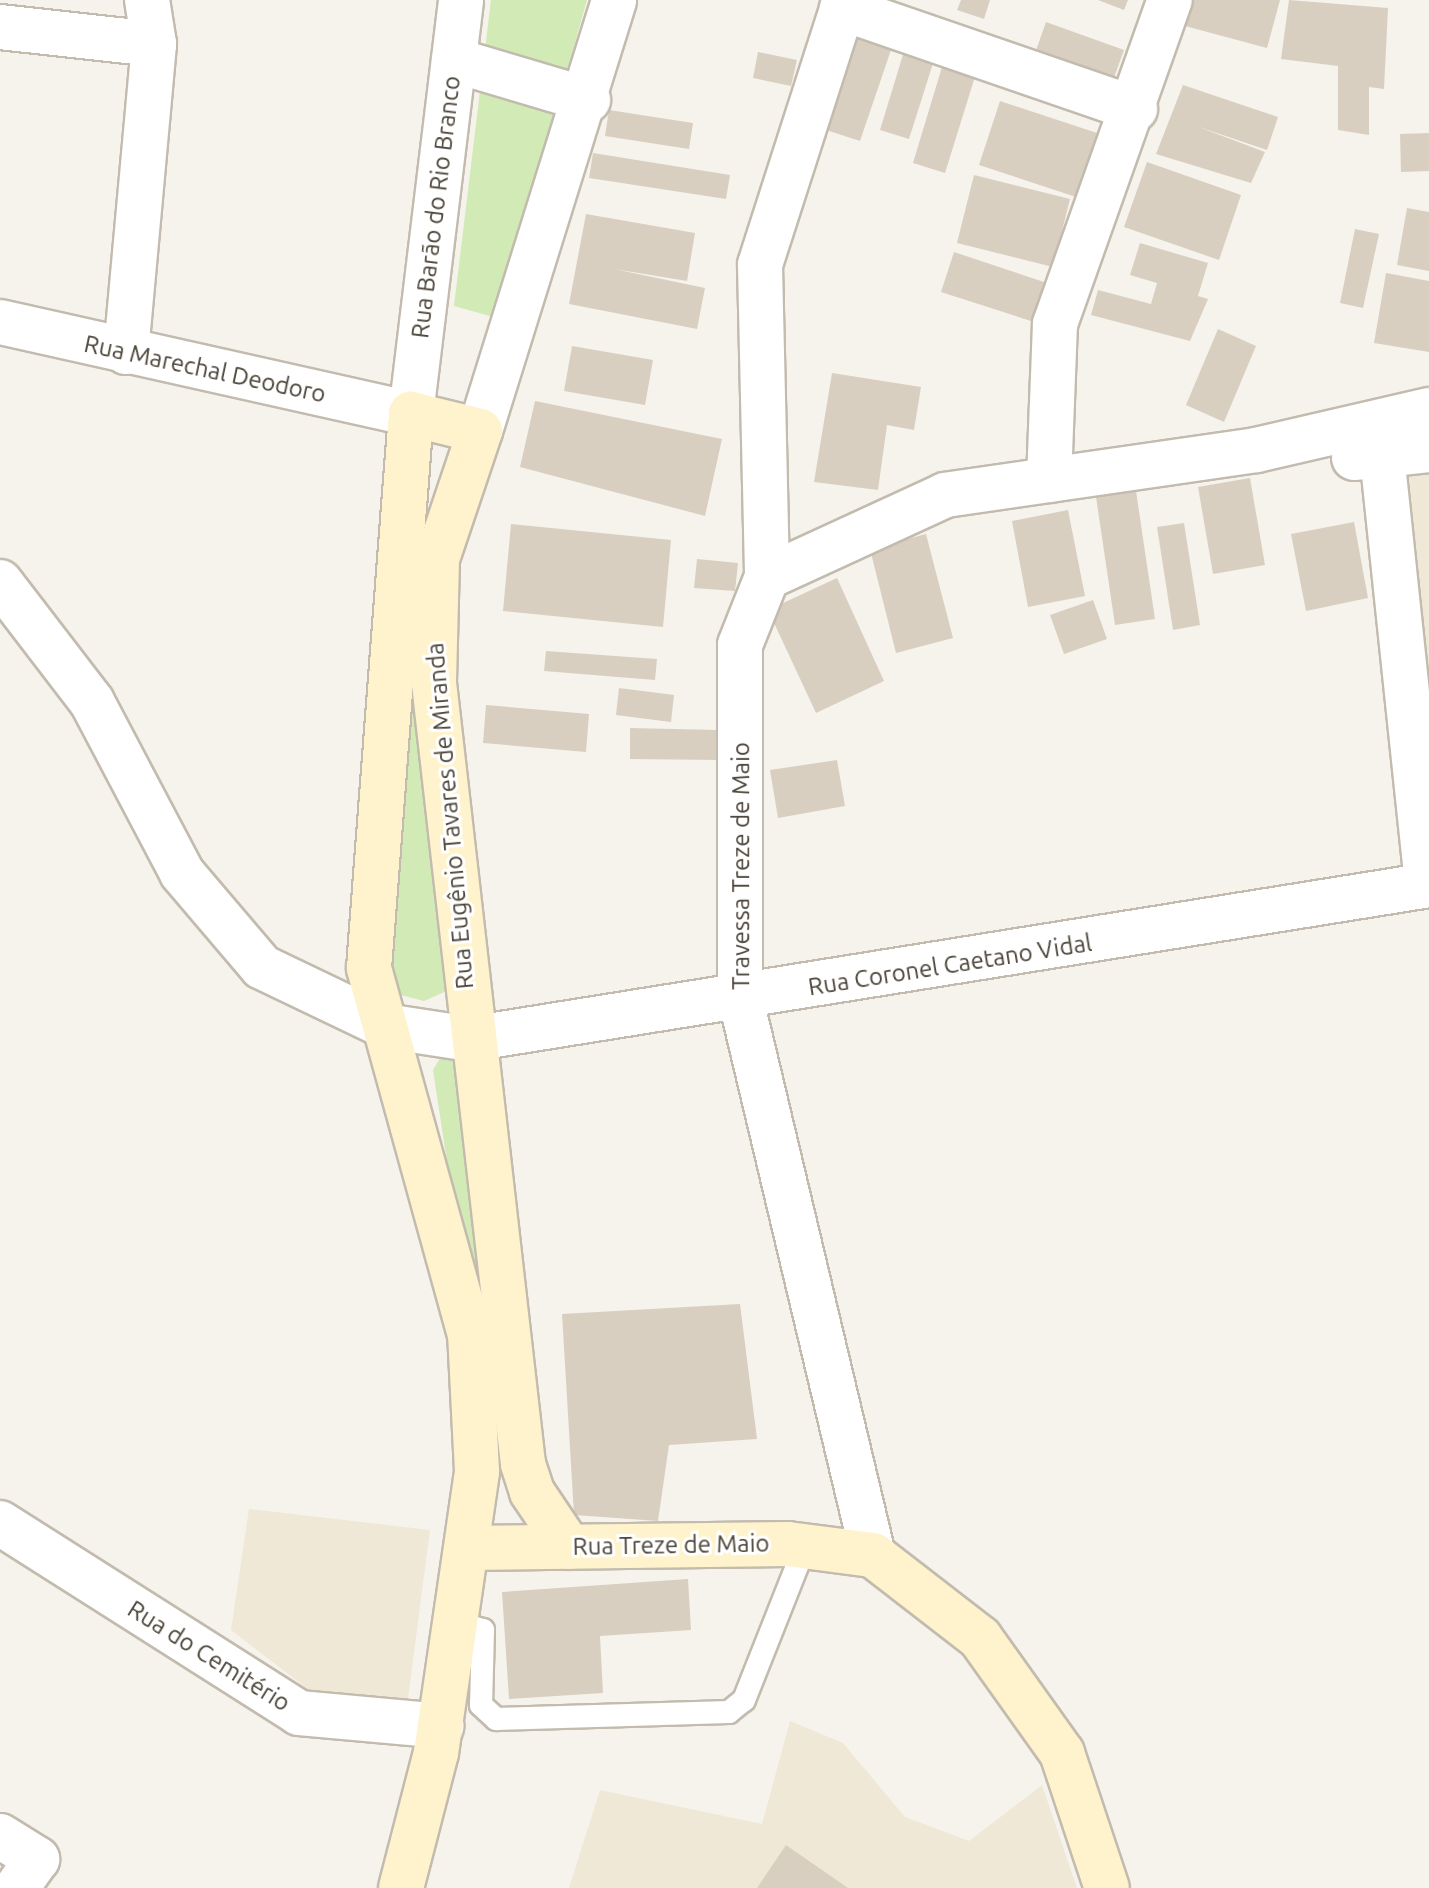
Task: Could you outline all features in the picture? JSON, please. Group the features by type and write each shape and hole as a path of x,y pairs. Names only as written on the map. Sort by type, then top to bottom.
{"street":[{"path":"126,352 154,44 147,0"},
{"name":"Rua Barão do Rio Branco","path":"411,414 461,0"},
{"name":"Rua Eugênio Tavares de Miranda","path":"569,1547 532,1492 523,1464 470,1039 434,683 415,604 437,559 480,431 588,100 614,0"},
{"path":"1049,480 1055,324 1135,109 1170,0"},
{"path":"844,4 1135,109"},
{"name":"Travessa Treze de Maio","path":"844,4 760,265 767,577 740,645 740,996 873,1555"},
{"path":"0,27 154,44"},
{"path":"454,60 588,100"},
{"name":"Rua Marechal Deodoro","path":"0,322 411,414"},
{"path":"767,577 945,495 1256,450 1429,410"},
{"path":"411,414 480,431"},
{"name":"Rua Eugênio Tavares de Miranda","path":"401,1888 441,1726 458,1623 477,1471 470,1335 369,968 415,604 411,414"},
{"path":"1256,450 1327,460 1429,450"},
{"path":"1382,455 1428,885"},
{"name":"Rua Coronel Caetano Vidal","path":"0,582 92,702 182,873 262,967 385,1026 470,1039 1428,885"},
{"name":"Rua do Cemitério","path":"0,1523 299,1713 441,1726"},
{"name":"Rua Treze de Maio","path":"468,1548 805,1546 873,1555"},
{"path":"873,1555 980,1638 1053,1740 1107,1888"},
{"path":"0,1836 27,1874"}],"lane":[{"path":"458,1623 483,1630 481,1705 496,1719 729,1712 744,1700 805,1546"}],"shaded area":[{"path":"1429,469 1429,672 1402,473"},
{"path":"249,1509 430,1530 407,1706 313,1693 231,1630"},
{"path":"790,1721 843,1743 905,1817 969,1841 1042,1785 1077,1888 569,1888 600,1790 762,1824"}],"green space":[{"path":"491,0 587,0 497,318 454,306"},
{"path":"403,688 413,692 449,990 424,1001 389,992"},
{"path":"458,1057 508,1386 487,1425 433,1070 440,1058"}],"building":[{"path":"961,0 990,0 984,19 957,10"},
{"path":"1098,0 1128,0 1124,10"},
{"path":"1192,0 1280,0 1267,48 1185,26"},
{"path":"1289,0 1388,8 1384,89 1369,87 1369,135 1338,130 1338,66 1281,59"},
{"path":"1046,22 1124,50 1112,83 1034,56"},
{"path":"854,31 893,44 860,141 820,128"},
{"path":"905,48 935,57 909,139 880,130"},
{"path":"758,52 797,60 791,86 753,78"},
{"path":"945,57 978,67 945,173 913,163"},
{"path":"1183,85 1278,117 1267,150 1196,126 1265,152 1251,183 1156,154"},
{"path":"1000,101 1097,133 1076,197 979,165"},
{"path":"609,110 693,123 689,149 605,136"},
{"path":"1429,133 1429,171 1401,172 1400,134"},
{"path":"593,153 730,175 726,199 589,178"},
{"path":"1147,162 1241,195 1219,260 1124,227"},
{"path":"974,175 1070,199 1053,267 957,243"},
{"path":"1407,208 1429,212 1429,271 1397,265"},
{"path":"586,214 695,233 687,281 614,269 705,288 697,329 569,304"},
{"path":"1355,229 1379,234 1363,308 1340,303"},
{"path":"1140,243 1208,263 1198,296 1208,299 1190,341 1091,315 1098,290 1151,304 1157,283 1130,275"},
{"path":"954,252 1050,284 1037,323 941,292"},
{"path":"1386,273 1429,281 1429,352 1374,343"},
{"path":"1218,329 1256,346 1224,422 1186,405"},
{"path":"572,346 653,360 645,405 564,391"},
{"path":"832,373 921,387 914,430 887,425 878,490 814,482"},
{"path":"535,401 722,439 705,516 520,467"},
{"path":"1250,478 1265,565 1213,574 1198,487"},
{"path":"1136,491 1155,619 1115,625 1096,497"},
{"path":"1068,510 1085,596 1028,607 1012,521"},
{"path":"1354,522 1368,598 1306,611 1291,534"},
{"path":"1184,523 1200,625 1173,630 1157,527"},
{"path":"511,524 671,540 663,627 503,611"},
{"path":"926,534 953,638 896,653 870,549"},
{"path":"697,559 738,563 735,591 694,588"},
{"path":"837,578 884,681 816,713 768,610"},
{"path":"1093,600 1107,639 1064,654 1050,615"},
{"path":"546,651 657,659 655,680 544,671"},
{"path":"619,688 674,695 671,722 616,715"},
{"path":"486,705 589,714 586,752 483,743"},
{"path":"630,728 719,730 719,760 630,759"},
{"path":"837,760 845,806 778,818 770,770"},
{"path":"740,1304 757,1439 669,1445 658,1521 574,1515 562,1314"},
{"path":"688,1579 691,1630 600,1636 603,1693 509,1699 502,1592"},
{"path":"786,1845 848,1888 757,1888"}]}
